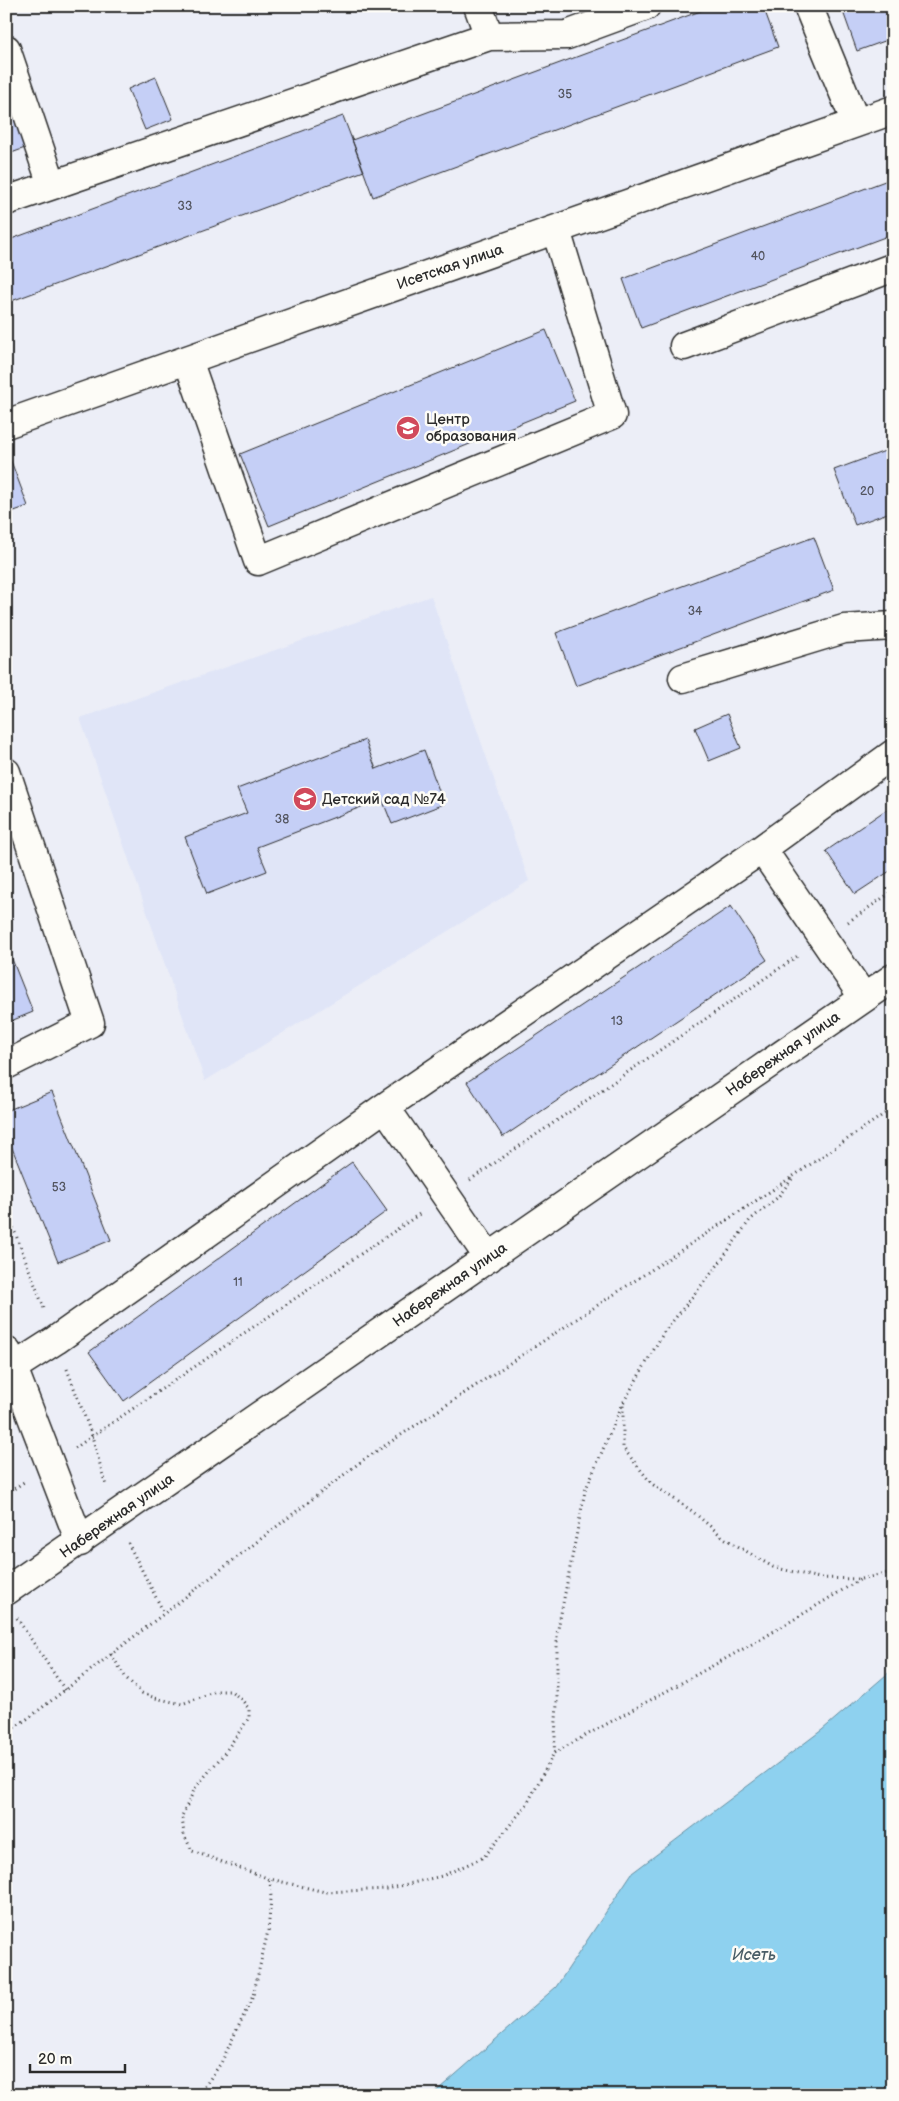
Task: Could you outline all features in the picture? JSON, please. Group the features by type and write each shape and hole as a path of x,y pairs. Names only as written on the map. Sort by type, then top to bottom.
{"street":[{"path":"478,6 489,36"},
{"path":"6,201 489,36 567,35 646,6"},
{"path":"808,6 856,123"},
{"path":"6,49 52,185"},
{"name":"Исетская улица","path":"6,424 893,110"},
{"path":"188,360 258,561 612,415 556,230"},
{"path":"684,346 889,270 893,271"},
{"path":"682,678 844,629 893,626"},
{"path":"80,1542 8,1363 64,1334 385,1107 762,849 893,754"},
{"path":"6,772 90,1023 6,1065"},
{"path":"762,849 864,998"},
{"name":"Набережная улица","path":"9,1601 80,1542 893,978"},
{"path":"385,1107 489,1258"}],"path":[{"path":"6,1733 65,1690 363,1460 795,1175 893,1108"},
{"path":"111,1654 126,1678 142,1693 182,1704 198,1696 216,1691 231,1691 249,1709 249,1718 246,1724 195,1788 182,1816 184,1834 192,1852 270,1879 325,1892 387,1889 442,1876 484,1857 527,1804 554,1753 557,1704 557,1634 585,1491 624,1403 664,1332 717,1266 750,1220 778,1197 795,1175"},
{"path":"624,1403 623,1448 652,1484 692,1511 724,1538 773,1567 819,1578 861,1579 893,1572"},
{"path":"92,1436 115,1518 164,1613"},
{"path":"554,1753 763,1638 861,1579"},
{"path":"9,1601 65,1690"},
{"path":"199,2095 221,2063 254,1996 268,1931 271,1899 270,1879"}],"shaded area":[{"name":"Детский сад №74","path":"431,596 529,881 205,1081 80,718"}],"water":[{"name":"Исеть","path":"893,1669 893,2095 432,2095 556,1987 632,1873 822,1730"}],"building":[{"path":"714,6 763,6 778,47 373,197 352,140"},
{"path":"841,6 893,6 893,38 857,51"},
{"path":"156,77 173,119 145,130 128,89"},
{"path":"6,96 25,148 6,155"},
{"path":"343,116 364,171 6,303 6,241"},
{"path":"893,178 893,234 641,328 623,279"},
{"name":"Центр образования","path":"546,330 575,401 269,526 240,454"},
{"path":"6,448 28,506 6,514"},
{"path":"893,448 893,511 855,525 834,470"},
{"path":"814,537 834,590 576,686 556,633"},
{"path":"727,714 741,748 709,761 695,728"},
{"path":"365,740 376,769 424,750 444,804 392,824 382,799 257,847 267,871 207,894 185,837 247,813 237,789"},
{"path":"893,805 893,869 855,894 826,851"},
{"path":"731,906 767,960 503,1137 467,1082"},
{"path":"6,944 33,1012 6,1023"},
{"path":"52,1092 111,1240 58,1262 6,1133 6,1111"},
{"path":"352,1162 387,1211 124,1401 89,1352"}],"place":[{"name":"Центр образования","path":"408,428"},
{"name":"Детский сад №74","path":"305,799"}]}
